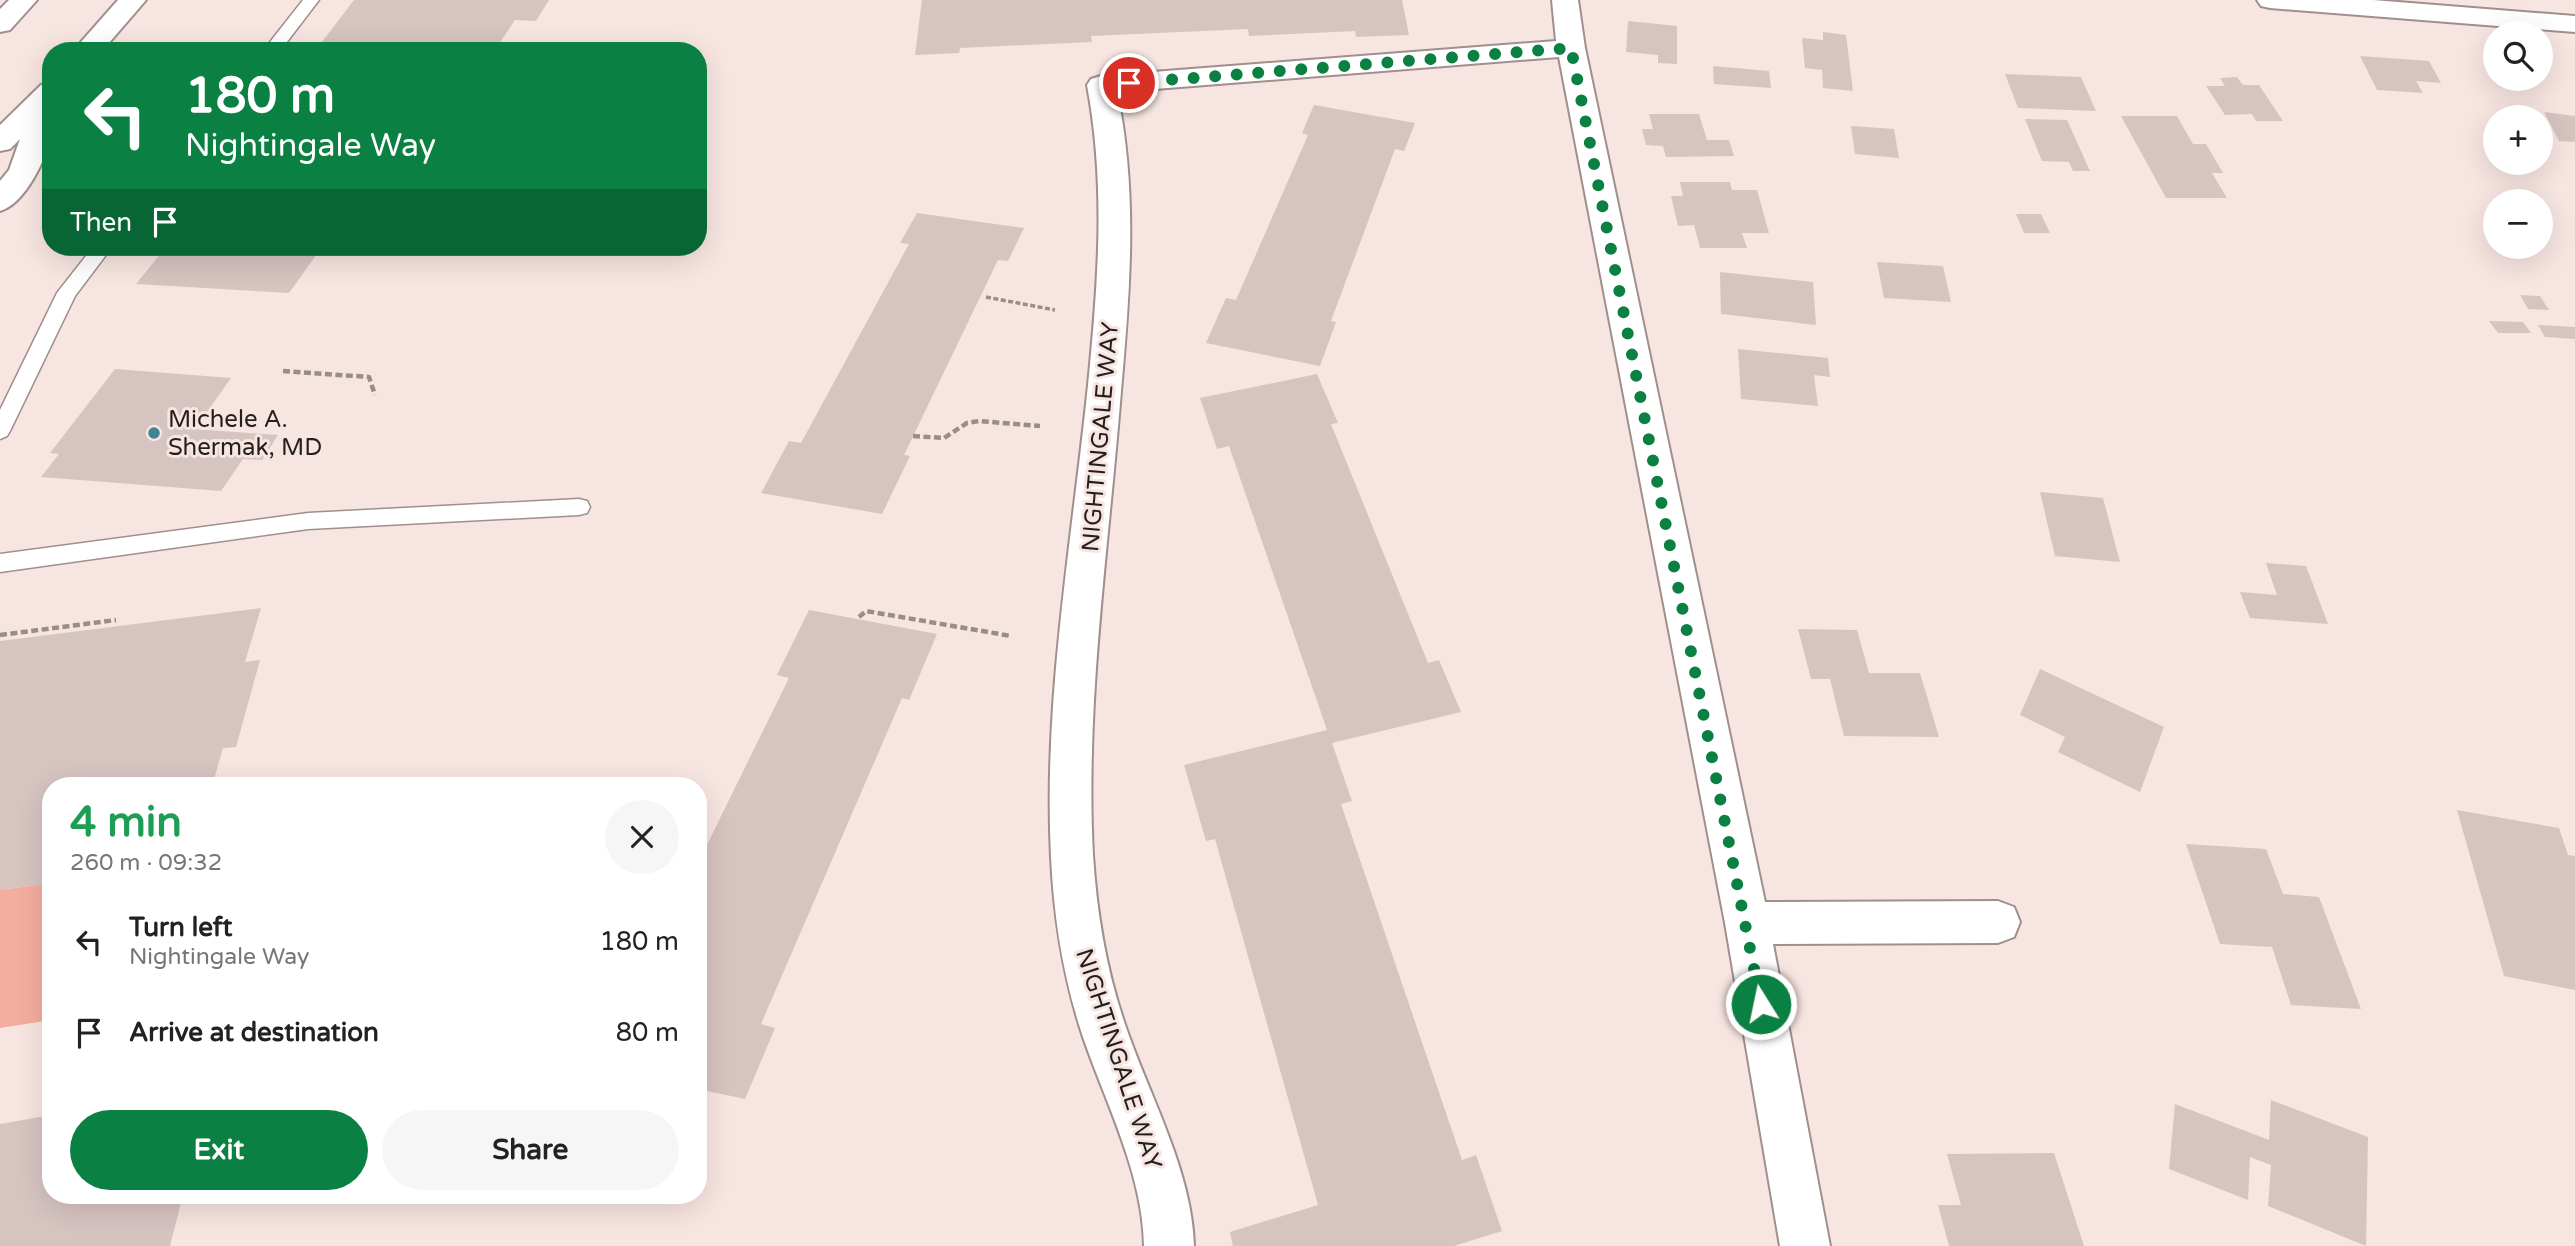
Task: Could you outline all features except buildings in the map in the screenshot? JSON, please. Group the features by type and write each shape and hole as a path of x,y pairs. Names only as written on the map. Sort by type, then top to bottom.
{"main road":[{"path":"0,24 24,0"},
{"path":"95,42 133,0"},
{"path":"1565,0 1571,48 1746,923 1805,1246"},
{"path":"2270,0 2441,7 2575,24"},
{"name":"NIGHTINGALE WAY","path":"1169,1246 1157,1178 1089,981 1077,925 1072,851 1072,757 1076,673 1116,267 1114,171 1110,123 1101,85 1571,48"},
{"path":"0,142 42,100"},
{"path":"0,201 23,172 42,117"},
{"path":"1746,923 1998,922"}],"lane":[{"path":"278,42 311,0"},
{"path":"0,431 67,293 96,256"},
{"path":"0,563 308,521 579,507"}],"path":[{"path":"986,297 1055,310"},
{"path":"283,371 369,377 375,396"},
{"path":"913,436 944,438 967,423 979,421 1040,426"},
{"path":"859,617 866,611 1011,636"},
{"path":"0,635 116,620"}],"shaded area":[{"path":"42,884 42,1021 0,1028 0,890"}],"place":[{"name":"Michele A. Shermak, MD","path":"154,433"}],"route":[{"path":"1129,83 1571,48 1761,1004"}]}
